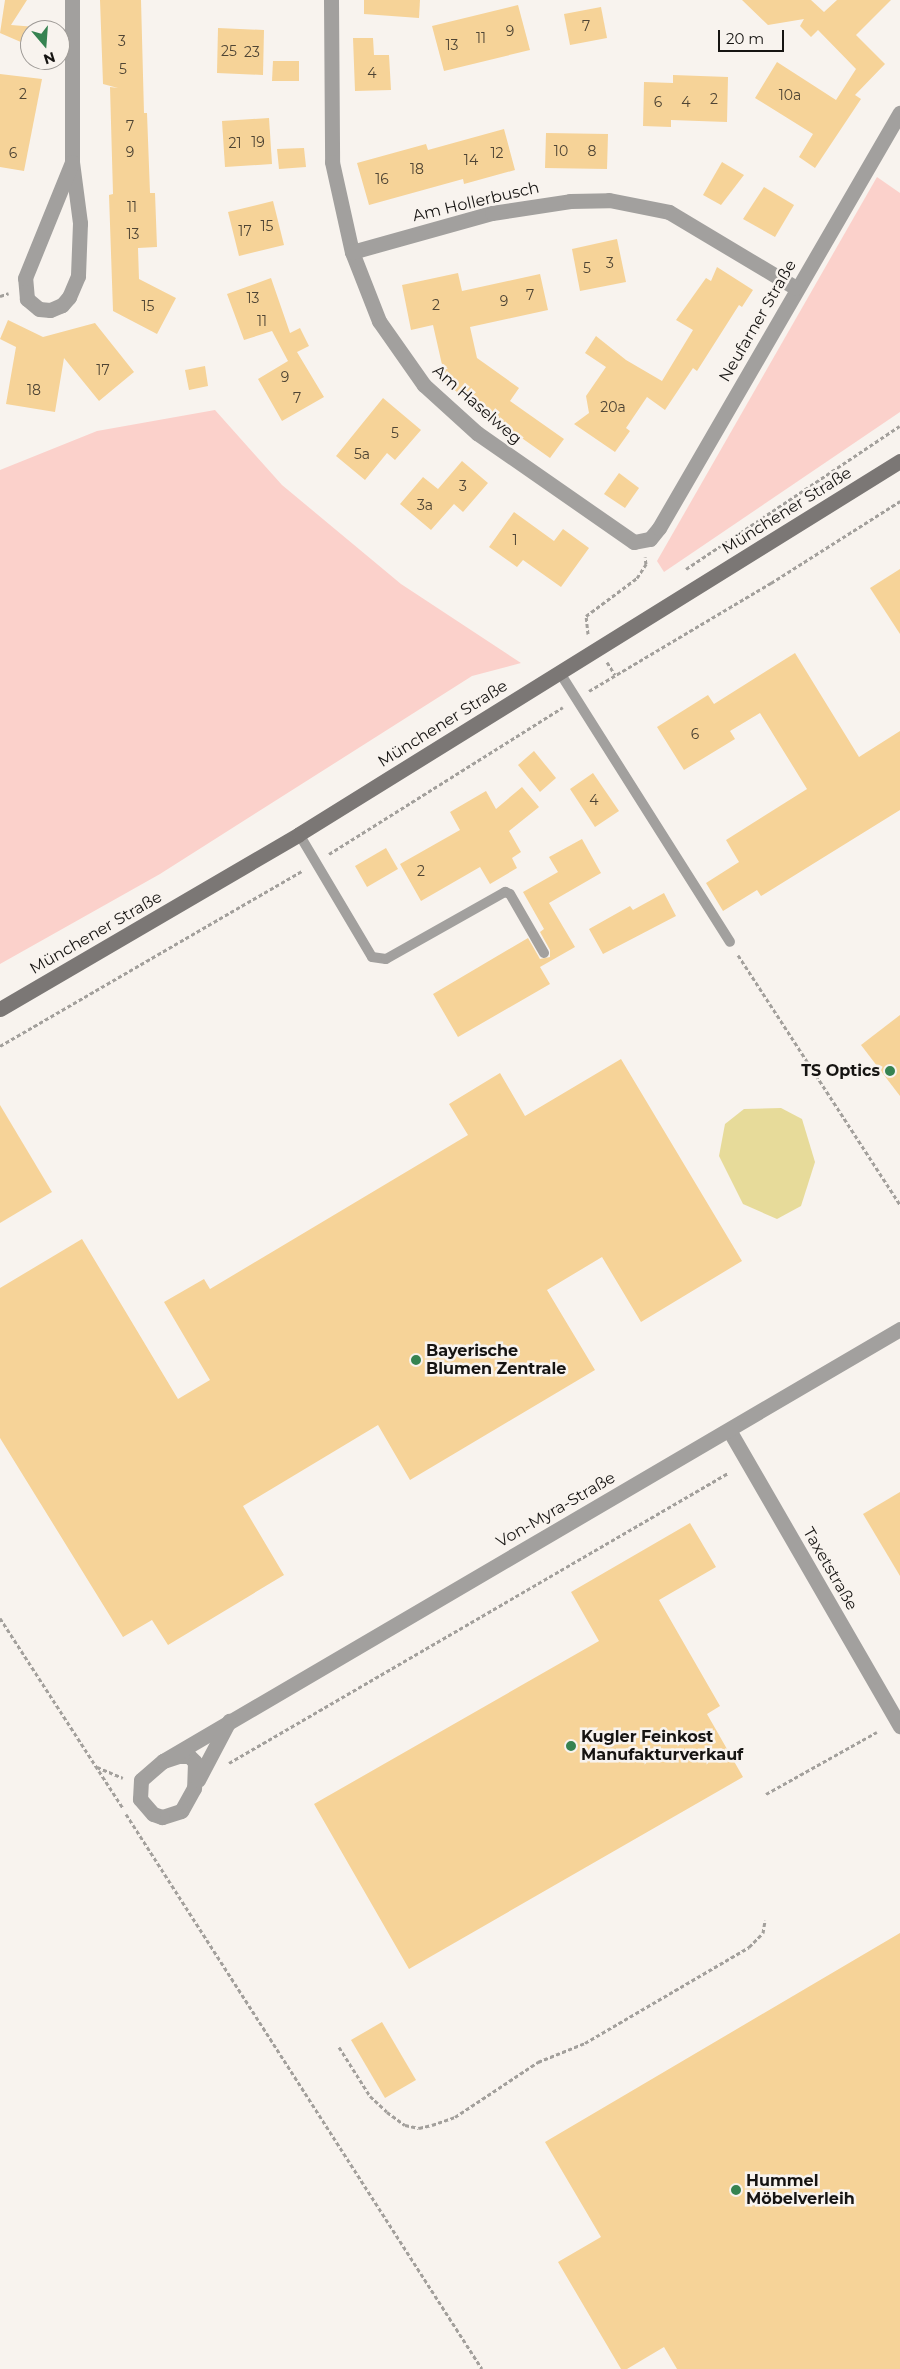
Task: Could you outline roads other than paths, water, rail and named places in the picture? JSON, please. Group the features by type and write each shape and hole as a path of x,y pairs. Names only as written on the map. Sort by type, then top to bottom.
{"street":[{"path":"72,0 72,162 80,223 78,276 69,297 62,305 50,310 39,309 27,299 25,278 72,162"},
{"name":"Am Haselweg","path":"331,0 332,162 352,252 379,321 424,386 514,460 570,496 625,539 643,542"},
{"name":"Neufarner Straße","path":"643,542 659,528 796,288 900,113"},
{"name":"Am Hollerbusch","path":"352,252 492,213 570,201 609,200 669,212 796,288"},
{"name":"Münchener Straße","path":"0,1009 299,834 900,461"},
{"name":"Von-Myra-Straße","path":"229,1719 187,1804 172,1816 162,1817 145,1808 139,1790 141,1780 147,1772 229,1719 900,1329"},
{"name":"Taxetstraße","path":"729,1430 900,1726"},
{"name":"Von-Myra-Straße","path":"163,1761 189,1756 195,1762 197,1772 194,1788"}],"lane":[{"path":"560,673 730,942"},
{"path":"299,834 372,957 386,959 505,892 510,894 544,953"}],"place":[{"name":"TS Optics","path":"890,1071"},
{"name":"Bayerische Blumen Zentrale","path":"416,1360"},
{"name":"Kugler Feinkost Manufakturverkauf","path":"571,1746"},
{"name":"Hummel Möbelverleih","path":"736,2190"}]}
